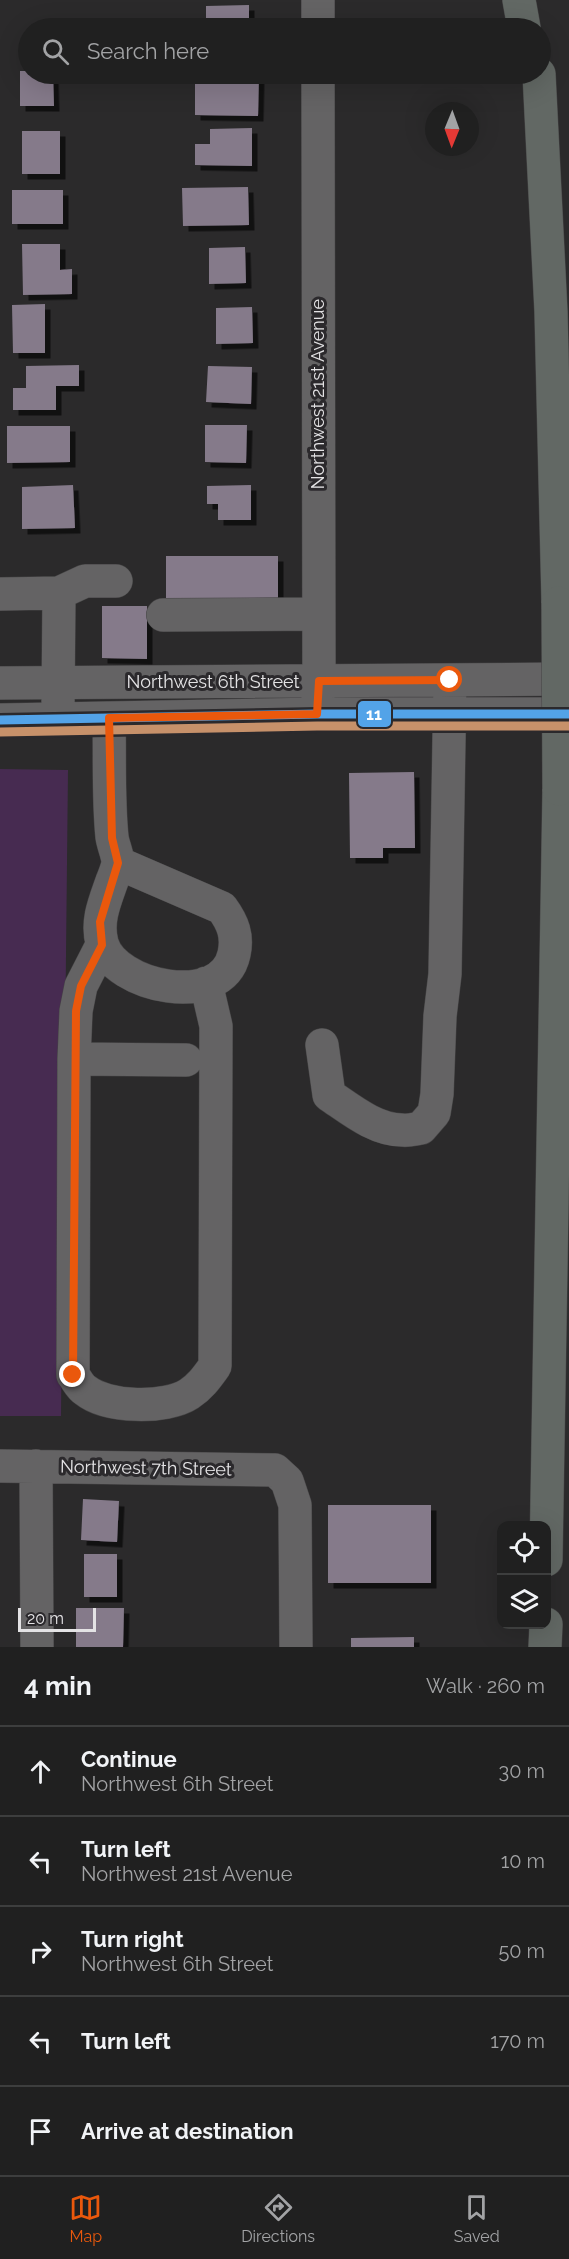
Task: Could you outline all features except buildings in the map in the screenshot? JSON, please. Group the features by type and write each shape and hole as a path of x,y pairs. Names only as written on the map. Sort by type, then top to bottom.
{"highway":[{"path":"519,0 522,18"},
{"path":"536,0 537,18"},
{"path":"534,84 541,124"},
{"path":"539,84 551,312 558,603 559,789 547,1521"},
{"path":"545,1647 546,1629"}],"street":[{"path":"318,0 318,18"},
{"name":"Northwest 21st Avenue","path":"317,714 319,681 318,84"},
{"path":"0,594 59,593 85,581 116,581"},
{"path":"58,719 59,593"},
{"path":"163,615 318,614"},
{"name":"Northwest 6th Street","path":"0,683 569,679"},
{"path":"322,1045 329,1095 354,1112 378,1125 401,1130 421,1128 434,1113 445,974 450,680"},
{"name":"Northwest 6th Street","path":"0,720 317,714 569,714"},
{"path":"109,718 112,838 118,863 100,922 102,945 117,965 136,977 160,985 186,988 217,980 227,970 236,946 236,933 231,920 222,908 118,863"},
{"path":"102,945 81,986 76,1011 73,1375 84,1390 102,1399 125,1403 168,1403 188,1395 204,1383 215,1366 216,1026 206,983"},
{"path":"74,1059 186,1060"},
{"name":"Northwest 7th Street","path":"0,1466 275,1470 287,1481 295,1505 296,1647"},
{"path":"36,1466 37,1647"}],"shaded area":[{"path":"0,769 68,770 61,1416 0,1416"}],"transit line":[{"name":"11","path":"0,720 317,714 569,714"},
{"path":"0,732 317,726 569,726"}],"route":[{"path":"73,1375 76,1011 81,986 102,945 100,922 118,863 112,838 109,718 317,714 319,681 450,680"}]}
